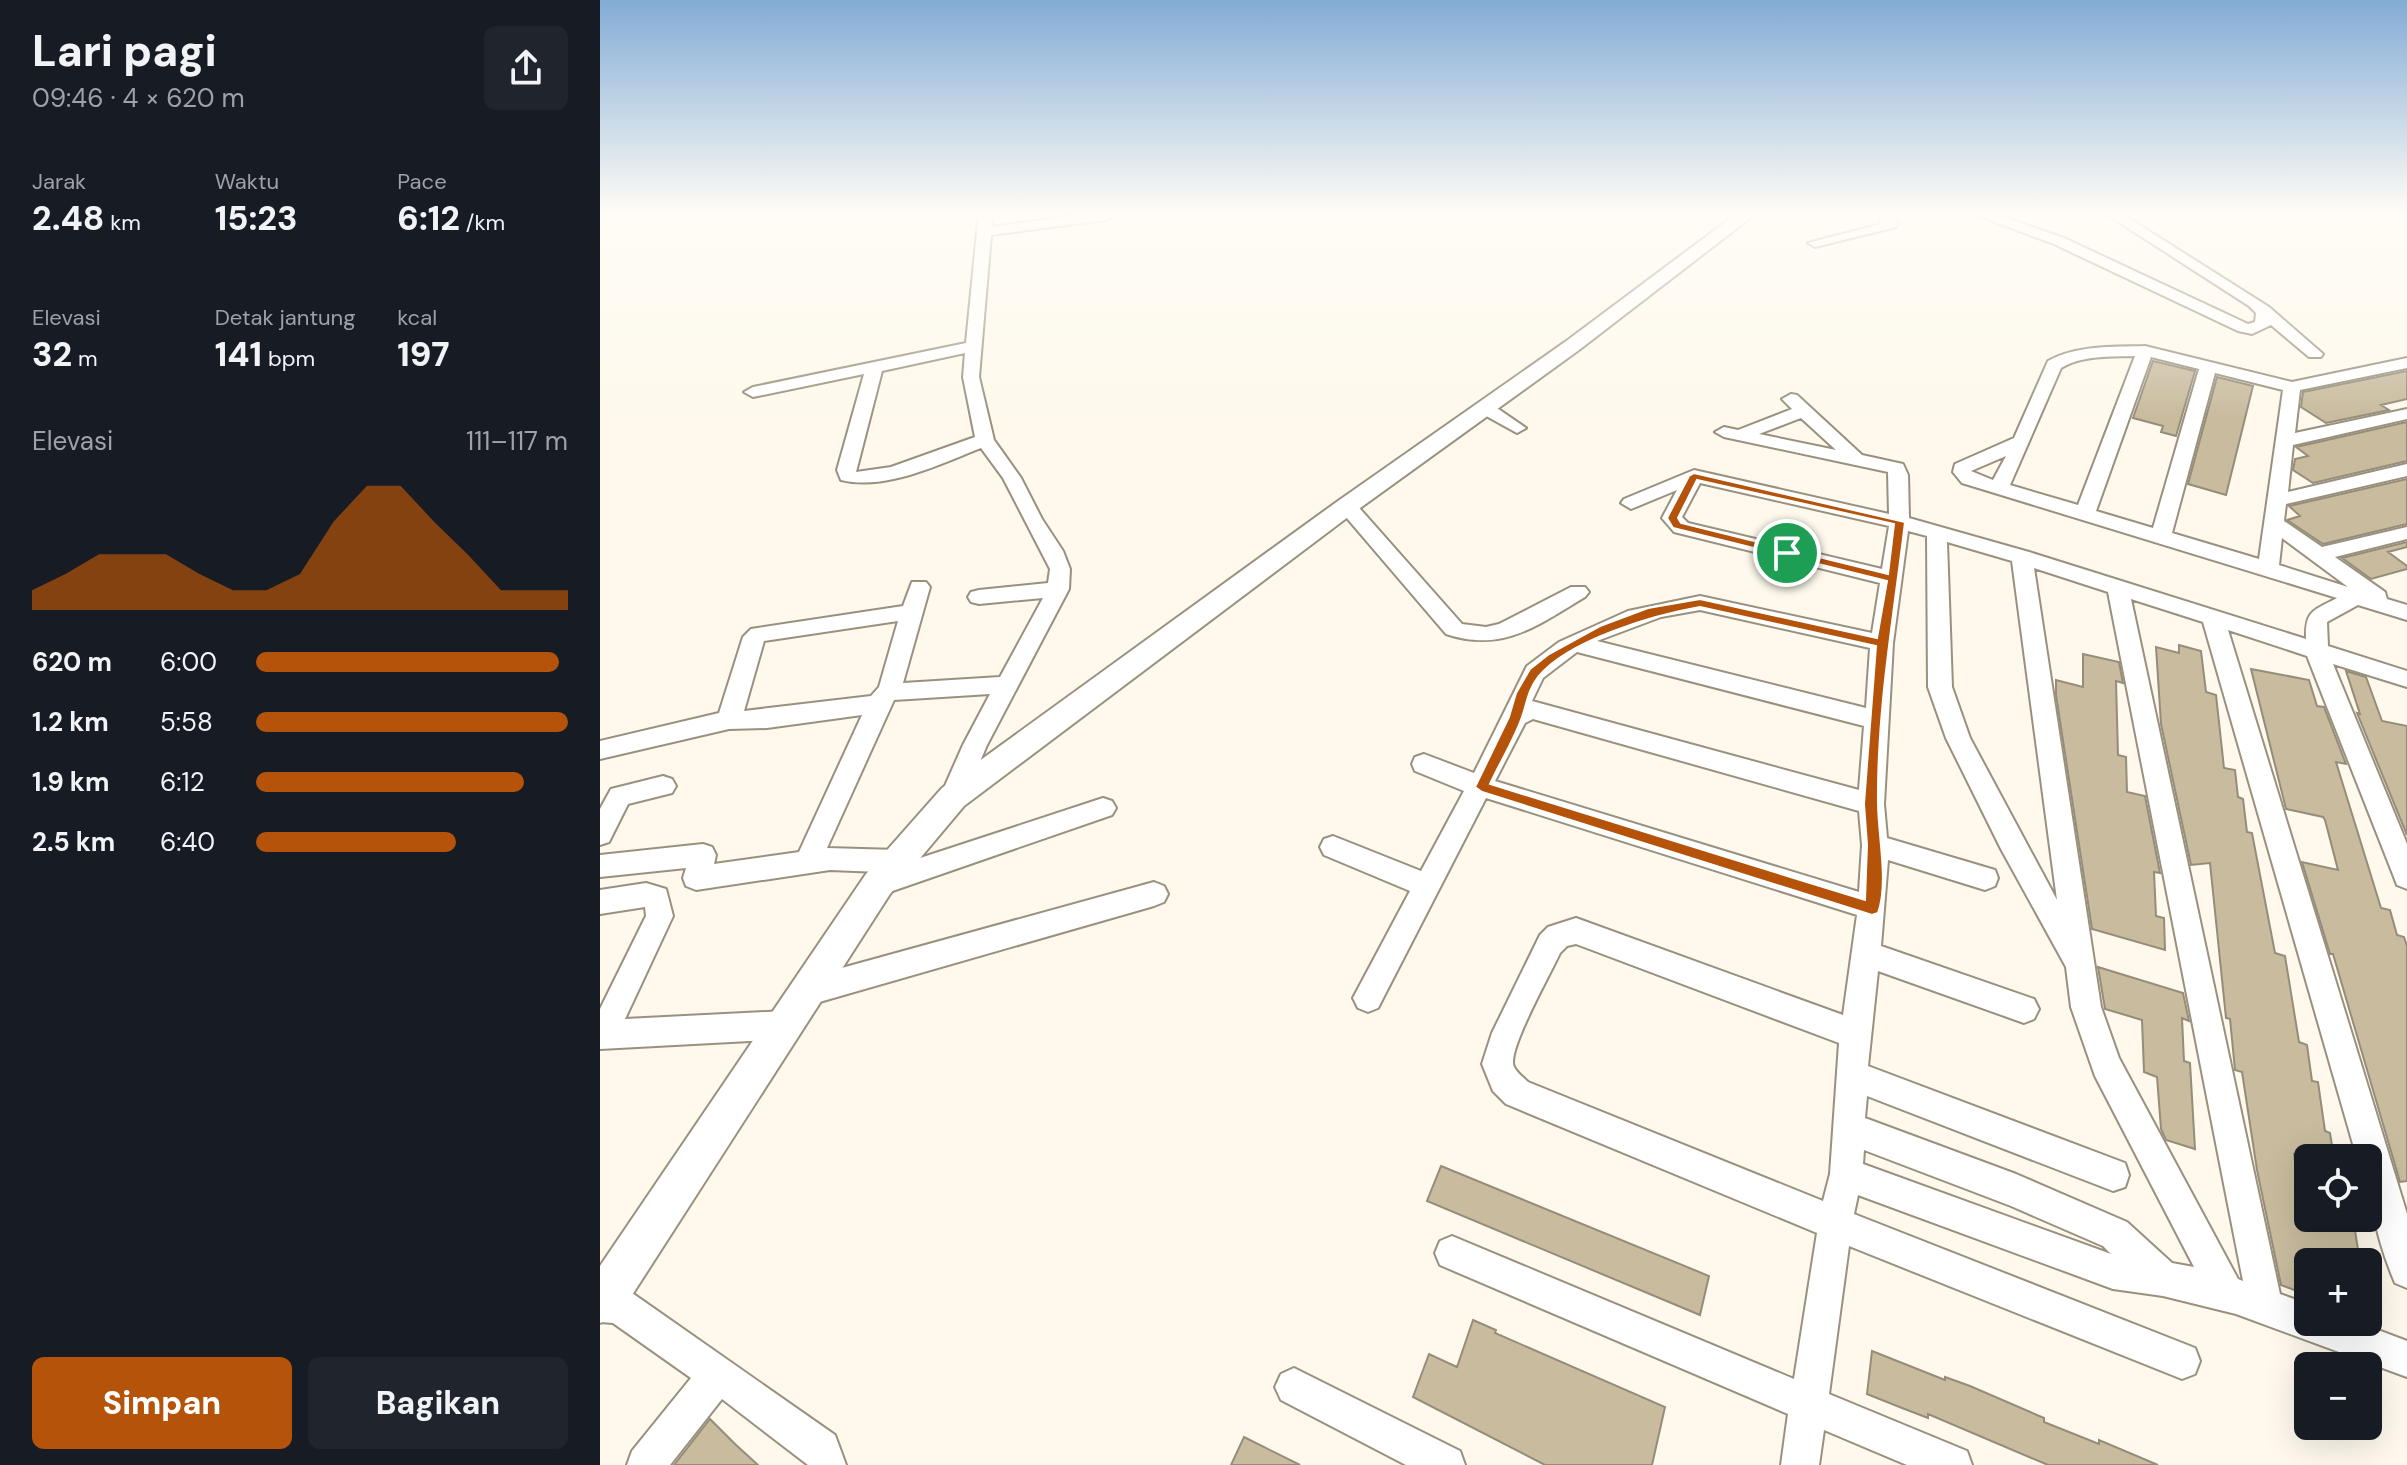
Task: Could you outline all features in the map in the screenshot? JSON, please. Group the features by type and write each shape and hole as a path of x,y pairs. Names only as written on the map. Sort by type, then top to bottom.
{"street":[{"path":"953,797 975,745 1058,589 1060,569 1012,478 985,440 971,377 979,280"},
{"path":"827,1465 821,1449 718,1374 613,1307 786,1025 878,884 953,797 1658,280"},
{"path":"2143,280 2244,328 2263,325 2264,310"},
{"path":"2222,280 2264,310 2315,354"},
{"path":"753,392 972,347"},
{"path":"2085,514 2145,351"},
{"path":"1999,488 2054,365 2083,354 2145,351 2292,387 2407,363"},
{"path":"2161,536 2208,367"},
{"path":"874,368 857,422 846,470 848,476 869,478 932,460 985,440"},
{"path":"2385,368 2407,381"},
{"path":"2268,567 2292,387"},
{"path":"1800,1465 1835,1223 1846,1174 1855,1034 1872,908 1875,845 1871,804 1882,643 1899,522 1898,471 1891,466 1732,433 1798,405 1856,458"},
{"path":"1485,408 1517,428"},
{"path":"2285,441 2407,414"},
{"path":"2021,442 1962,468 1969,479 2268,567 2353,598 2402,608"},
{"path":"2277,500 2407,470"},
{"path":"1694,476 1672,518 1681,528 1893,579"},
{"path":"1631,503 1694,476 1899,522 2022,557 2407,679"},
{"path":"1347,506 1454,629 1465,635 1480,637 1498,633 1578,592"},
{"path":"2275,524 2402,608"},
{"path":"1937,533 1940,687 1958,738 2010,841 2081,969"},
{"path":"2318,555 2407,533"},
{"path":"2022,557 2086,1007 2106,1065 2225,1291"},
{"path":"808,862 884,698 919,587"},
{"path":"2118,587 2265,1305"},
{"path":"979,597 1058,589"},
{"path":"2353,598 2316,619 2317,652 2407,877"},
{"path":"1368,998 1482,787 1516,717 1522,693 1535,673 1553,657 1604,629 1652,611 1700,603 1882,643"},
{"path":"729,720 754,637 759,634 912,612"},
{"path":"2213,618 2407,1271"},
{"path":"1577,644 1877,720"},
{"path":"600,750 729,720 767,719 884,698 1007,685"},
{"path":"1516,717 1530,709 1537,710 1871,804"},
{"path":"1424,764 1482,787 1872,908"},
{"path":"601,836 620,796 663,786"},
{"path":"878,884 1103,808"},
{"path":"1875,845 1985,878"},
{"path":"1333,847 1428,886"},
{"path":"600,866 703,855 696,878 830,859 898,861"},
{"path":"809,991 1154,894"},
{"path":"600,902 646,895 656,897 659,903 658,924 649,945 637,959 602,1034 786,1025"},
{"path":"1855,1034 1576,931 1558,936 1550,944 1497,1064 1504,1080 1517,1093 2182,1361"},
{"path":"1867,954 2024,1009"},
{"path":"1852,1075 2113,1175"},
{"path":"1849,1128 2007,1187 2115,1234 2160,1275"},
{"path":"1846,1174 2113,1272 2160,1275 2225,1291 2294,1316"},
{"path":"2005,1232 2007,1187"},
{"path":"1452,1253 1811,1402 1953,1465"},
{"path":"2345,1336 2407,1359"},
{"path":"646,1465 718,1374"},
{"path":"1294,1387 1446,1465"}],"building":[{"path":"2153,361 2195,371 2176,436 2161,432 2163,426 2133,418"},
{"path":"2407,371 2407,399 2381,405 2389,410 2326,423 2301,407 2303,392"},
{"path":"2217,377 2253,386 2226,495 2188,484"},
{"path":"2407,422 2407,461 2313,483 2293,470 2295,459 2308,456 2296,447"},
{"path":"2407,479 2407,524 2323,544 2287,520 2300,516 2289,506"},
{"path":"2407,542 2407,547 2388,552 2407,569 2371,579 2342,558"},
{"path":"2179,645 2201,651 2206,692 2216,695 2224,768 2235,770 2247,832 2252,833 2275,953 2285,956 2299,1042 2307,1045 2312,1081 2318,1082 2325,1131 2330,1133 2332,1144 2294,1144 2294,1232 2355,1232 2358,1248 2294,1248 2294,1290 2281,1285 2257,1170 2242,1072 2235,1070 2230,1019 2226,1018 2210,863 2191,865 2161,724 2156,647 2179,653"},
{"path":"2083,654 2119,662 2123,683 2116,681 2118,755 2126,757 2127,792 2145,796 2160,873 2154,872 2156,916 2164,918 2165,950 2092,929 2056,695 2056,680 2083,687"},
{"path":"2251,669 2309,680 2317,706 2324,707 2346,764 2336,762 2381,908 2390,910 2397,935 2404,937 2407,946 2407,1181 2400,1182 2333,954 2330,954 2302,862 2338,870 2325,820 2286,809"},
{"path":"2346,671 2366,677 2382,721 2407,726 2407,835 2357,713 2360,714"},
{"path":"2098,967 2183,993 2189,1021 2182,1018 2184,1061 2190,1063 2195,1149 2166,1140 2161,1129 2157,1077 2144,1072 2142,1020 2105,1009"},
{"path":"1441,1166 1709,1276 1700,1315 1427,1201"},
{"path":"1473,1320 1496,1330 1495,1333 1665,1407 1652,1465 1545,1465 1413,1397 1429,1354 1457,1367"},
{"path":"1872,1351 1945,1380 1945,1377 1970,1386 2044,1418 2044,1422 2099,1444 2099,1440 2158,1465 2048,1465 1928,1414 1928,1418 1902,1408 1867,1394"},
{"path":"710,1419 735,1444 758,1465 674,1465"},
{"path":"1244,1437 1300,1465 1231,1465"}],"route":[{"path":"1787,553 1677,525 1672,518 1694,476 1899,522 1893,579 1882,643 1871,804 1875,845 1872,908 1482,787 1516,717 1522,693 1535,673 1553,657 1604,629 1652,611 1682,603 1700,603 1882,643 1893,579 1787,553"}]}
